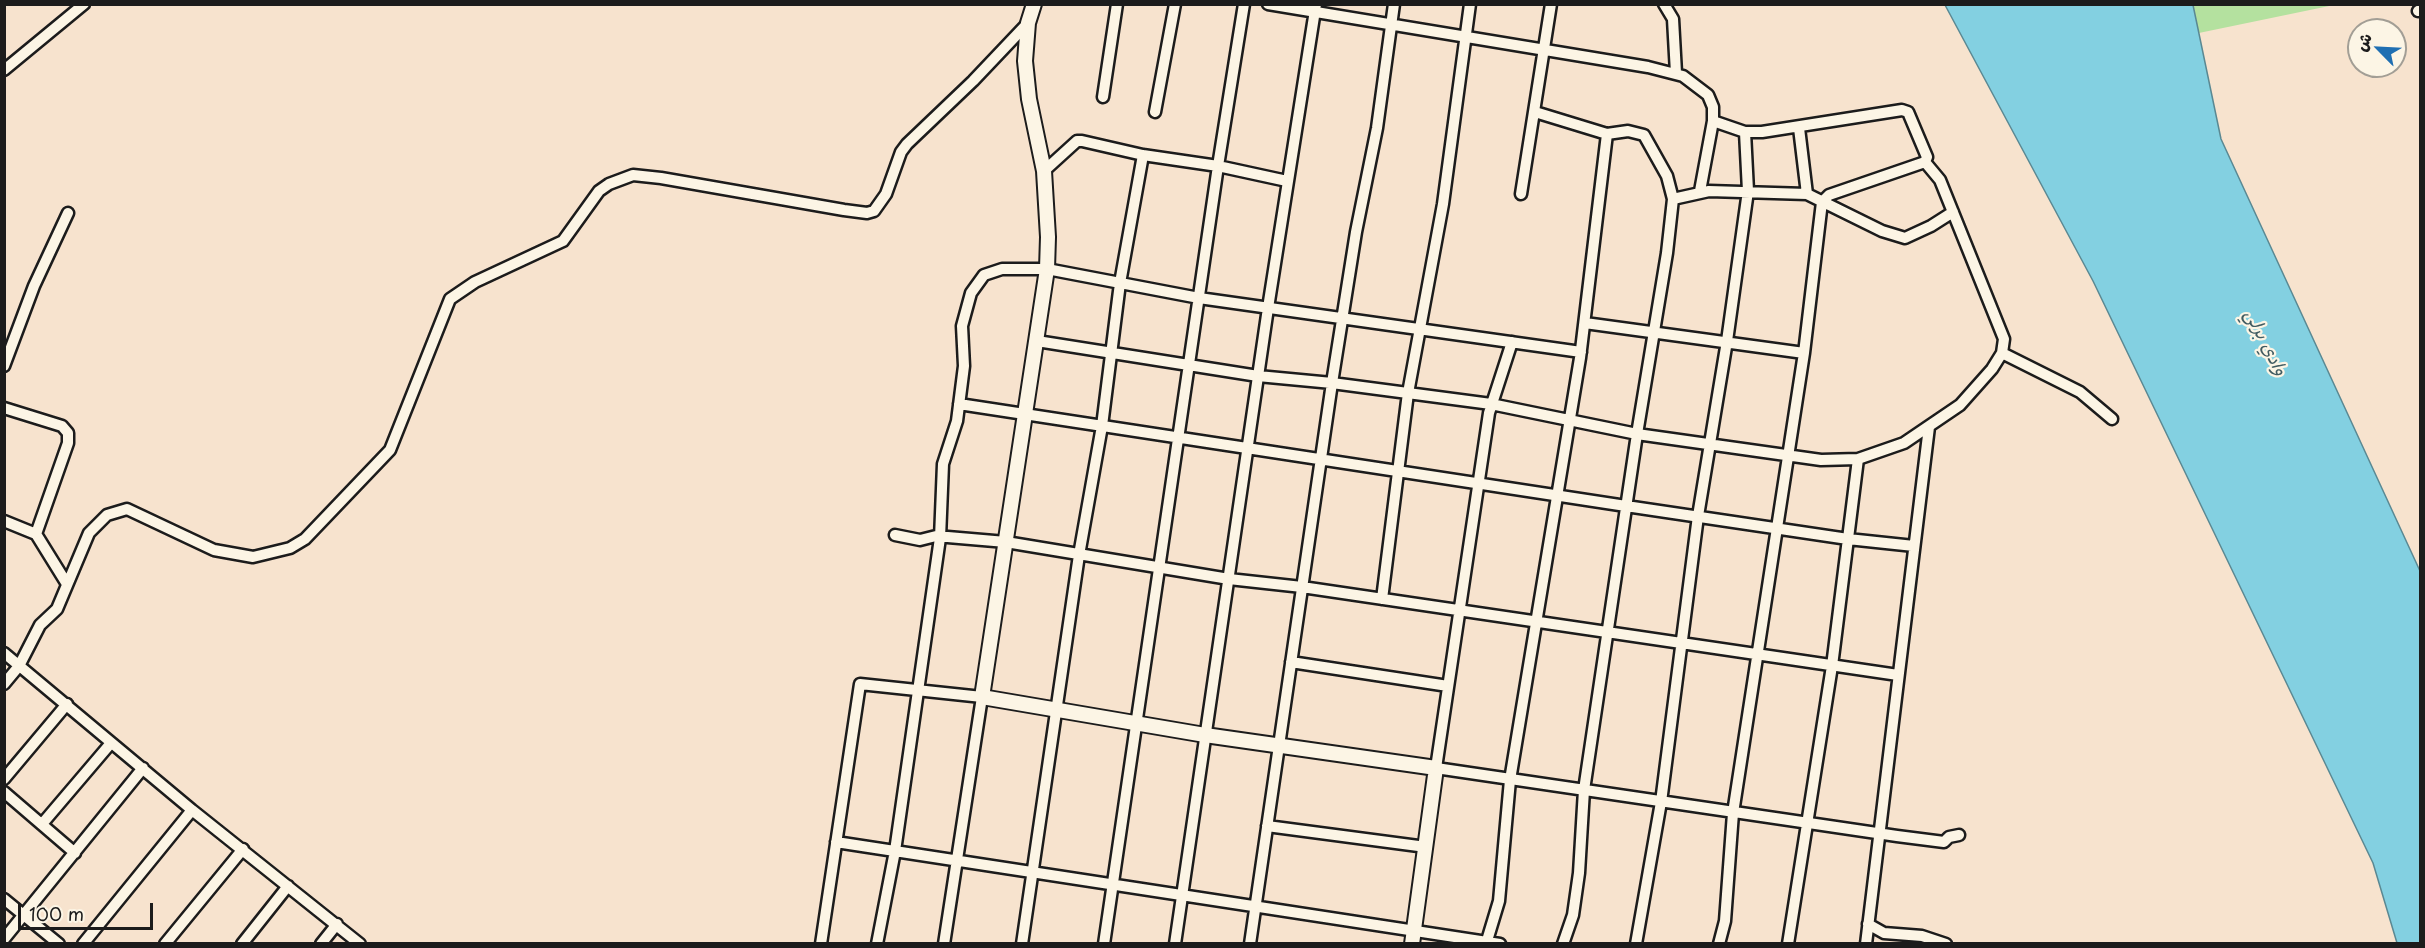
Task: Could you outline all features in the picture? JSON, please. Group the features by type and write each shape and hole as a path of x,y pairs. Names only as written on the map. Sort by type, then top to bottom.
{"street":[{"path":"4,70 84,4"},
{"path":"944,944 1047,269 1048,237 1044,171 1029,99 1025,61 1028,23 1034,4"},
{"path":"1103,97 1117,4"},
{"path":"1155,112 1175,4"},
{"path":"1104,944 1218,166 1244,4"},
{"path":"1268,4 1315,8 1391,25 1676,73 1698,85 1708,95 1713,107 1713,121 1700,191"},
{"path":"1250,944 1332,383 1356,232 1377,128 1394,4"},
{"path":"1382,599 1408,393 1443,204 1470,4"},
{"path":"1521,194 1551,4"},
{"path":"1664,4 1672,18 1676,73"},
{"path":"1175,944 1204,735 1315,8"},
{"path":"4,684 19,666 32,637 57,609 89,533 102,519 119,510 135,512 155,524 214,550 237,555 253,557 268,554 290,548 305,539 390,450 450,299 475,282 563,241 599,192 617,179 633,175 661,178 844,210 867,213 874,211 886,194 907,144 973,81 1028,23"},
{"path":"1713,121 1745,132 1798,128 1904,110 1908,112 1927,157 1925,162"},
{"path":"1534,112 1607,134 1628,130 1644,135 1667,176 1672,199 1667,253 1652,332 1584,790 1579,873 1573,915 1563,944"},
{"path":"1798,128 1807,194"},
{"path":"1636,944 1661,802 1698,516 1727,341 1748,191 1745,132"},
{"path":"1486,942 1499,901 1510,780 1581,352 1607,134"},
{"path":"1044,171 1077,141 1143,155 1218,166 1287,181"},
{"path":"1022,944 1079,555 1102,426 1120,283 1143,155"},
{"path":"1823,200 1925,162"},
{"path":"1037,341 1258,376 1332,383 1491,404 1637,434 1788,456 1821,460 1858,459 1904,443 1960,405 2002,353 2004,339 2002,328 1940,180 1925,162"},
{"path":"1672,199 1700,191 1807,194 1882,231 1905,238 1931,226 1953,212"},
{"path":"1719,944 1725,921 1733,813 1804,352 1823,200"},
{"path":"4,366 34,286 68,213"},
{"path":"877,944 895,852 940,538 943,464 957,421 964,366 962,326 971,293 990,271 1047,269 1199,298 1581,352"},
{"path":"1585,323 1804,352"},
{"path":"1413,937 1491,404 1508,361 1512,342"},
{"path":"2002,353 2080,392 2112,419"},
{"path":"959,404 1626,506 1848,539 1914,546"},
{"path":"4,408 62,426 68,433 68,443 36,534"},
{"path":"1866,944 1929,427"},
{"path":"1788,944 1805,822 1832,666 1858,459"},
{"path":"4,521 36,534 67,584"},
{"path":"895,536 920,540 940,538 1006,542 1229,579 1302,587 1680,645 1898,675"},
{"path":"4,654 192,810 360,944"},
{"path":"1291,662 1448,686"},
{"path":"821,944 860,684 982,697 1204,735 1944,842 1949,837 1959,835"},
{"path":"4,779 67,704"},
{"path":"42,825 111,743"},
{"path":"4,939 143,768"},
{"path":"4,792 75,853"},
{"path":"83,944 192,810"},
{"path":"1267,826 1426,847"},
{"path":"836,842 1254,906 1413,937 1500,944"},
{"path":"165,944 243,849"},
{"path":"242,944 288,886"},
{"path":"4,899 59,944"},
{"path":"321,944 337,924"},
{"path":"1869,924 1884,933 1922,936 1946,944"}],"green space":[{"path":"2191,5 2334,5 2194,34"}],"water":[{"name":"وادي برلي","path":"1945,5 2193,5 2221,139 2420,571 2420,943 2397,943 2373,863 2093,281"}]}
